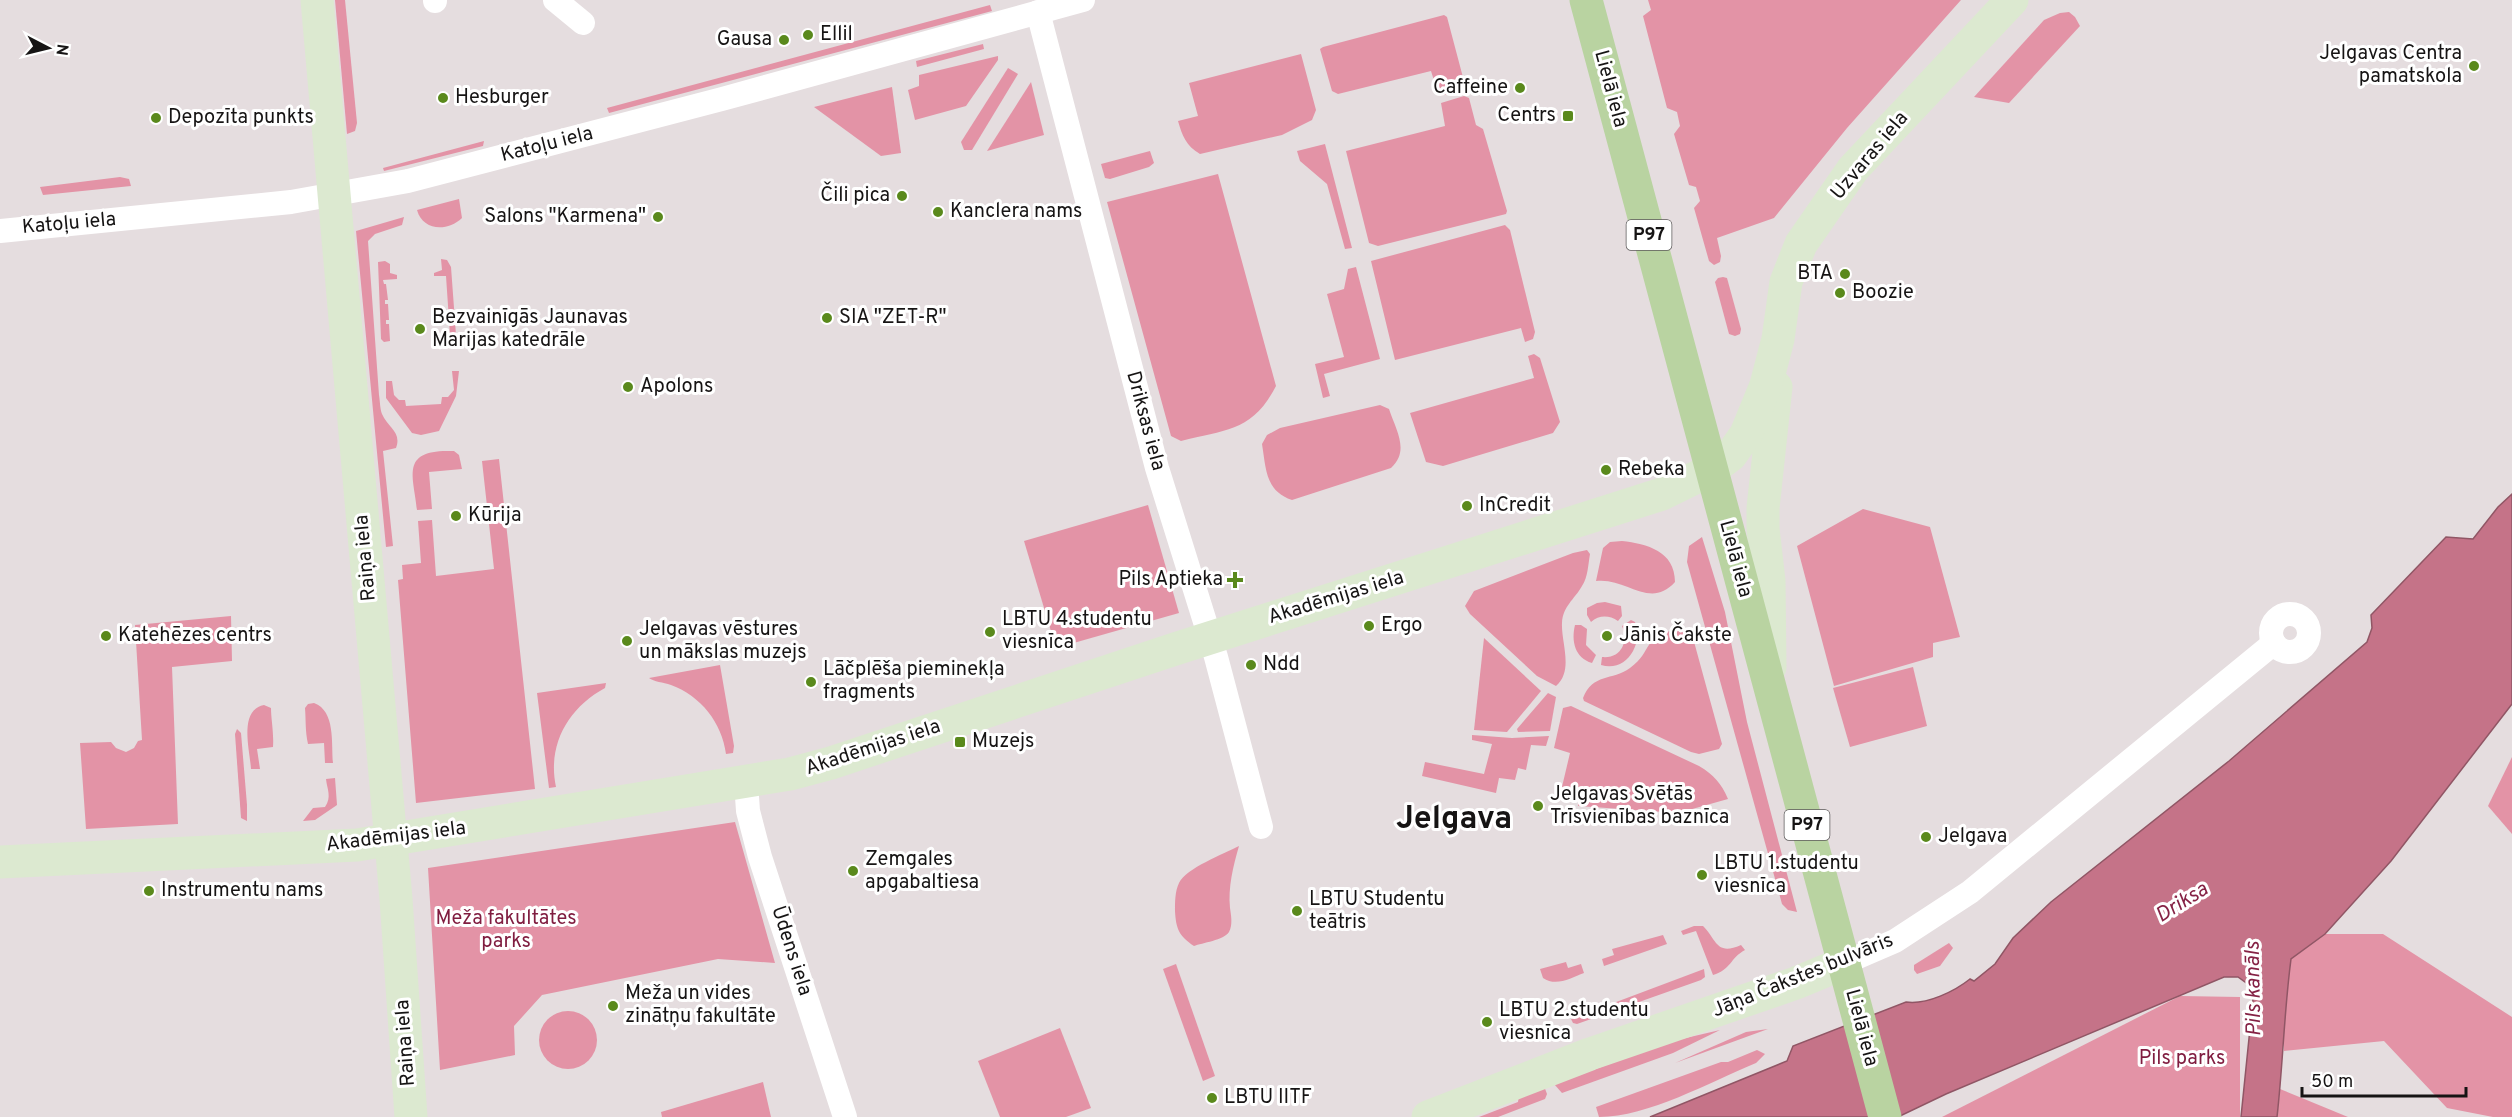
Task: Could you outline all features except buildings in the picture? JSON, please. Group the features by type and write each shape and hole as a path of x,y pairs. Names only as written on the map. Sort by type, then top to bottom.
{"main road":[{"name":"Raiņa iela","path":"317,0 391,839 411,1117"},
{"name":"Lielā iela","path":"1586,0 1885,1117"},
{"name":"Uzvaras iela","path":"1770,687 1769,581 1763,508 1774,407 1778,339 1786,282 1801,244 1853,169 2012,0"},
{"name":"Uzvaras iela","path":"1711,470 1731,455 1746,434 1766,385 1778,339"},
{"name":"Akadēmijas iela","path":"0,862 349,845 746,782 831,763 1209,638 1650,499 1711,470"},
{"name":"Jāņa Čakstes bulvāris","path":"1428,1117 1590,1054 1796,983 1844,963"}],"street":[{"path":"555,0 583,23"},
{"name":"Katoļu iela","path":"0,231 232,208 335,195 455,169 1083,0"},
{"name":"Driksas iela","path":"1038,12 1157,468 1209,638 1261,827"},
{"name":"Jāņa Čakstes bulvāris","path":"1844,963 1895,941 1970,892 2274,643"},
{"name":"Ūdens iela","path":"746,782 748,811 760,857 845,1117"}],"green space":[{"path":"335,0 345,0 357,123 355,131 347,134"},
{"path":"1648,0 1961,0 1847,128 1774,218 1717,238 1721,256 1720,262 1714,265 1709,261 1694,208 1700,201 1696,187 1689,185 1674,134 1680,126 1677,112 1667,108 1643,16 1651,10"},
{"path":"990,5 992,11 609,113 607,108"},
{"path":"2069,12 2080,26 2009,103 1974,97 2044,20"},
{"path":"1444,15 1447,17 1465,85 1462,91 1439,96 1431,71 1338,94 1332,91 1320,49"},
{"path":"983,44 984,49 917,67 916,61"},
{"path":"1301,54 1316,110 1312,120 1282,135 1200,154 1188,144 1178,121 1198,116 1189,83"},
{"path":"998,56 998,60 966,106 915,120 908,90 919,86 919,75"},
{"path":"1008,68 1018,74 972,150 964,150 961,142"},
{"path":"1031,82 1044,135 987,151"},
{"path":"892,87 901,153 881,156 814,107"},
{"path":"1464,96 1469,98 1476,125 1483,129 1506,214 1378,246 1369,243 1346,151 1445,126 1441,103"},
{"path":"484,141 483,146 384,171 383,168"},
{"path":"1325,144 1352,248 1345,249 1327,184 1300,161 1297,151"},
{"path":"1150,151 1154,163 1149,167 1110,179 1105,178 1101,164"},
{"path":"1218,174 1276,386 1258,412 1248,420 1225,430 1181,441 1171,436 1107,202"},
{"path":"120,177 129,179 131,186 43,195 40,187"},
{"path":"459,199 462,218 449,226 436,227 424,222 417,210"},
{"path":"404,217 402,225 375,234 368,241 380,407 397,438 396,448 383,451 393,546 386,547 356,231"},
{"path":"1505,225 1510,230 1535,332 1533,339 1525,342 1521,328 1395,360 1371,261"},
{"path":"441,259 447,260 451,267 456,335 450,335 446,276 434,276 434,273 442,270"},
{"path":"385,261 390,264 390,273 397,275 397,279 383,280 386,284 388,300 385,300 385,304 388,304 389,320 386,320 386,324 389,324 390,341 384,342 381,339 378,262"},
{"path":"1356,267 1380,359 1324,374 1330,396 1323,398 1315,364 1344,357 1327,294 1344,289 1348,269"},
{"path":"1718,278 1727,278 1741,329 1740,334 1735,336 1729,334 1715,282"},
{"path":"1534,354 1540,358 1560,422 1553,433 1443,466 1426,462 1410,413 1534,378 1528,356"},
{"path":"452,371 459,371 456,396 439,431 421,435 412,433 386,398 386,381 392,381 394,395 399,400 405,400 406,406 441,404 442,397 448,397 454,390"},
{"path":"1380,405 1389,409 1400,440 1400,455 1391,468 1292,500 1276,491 1268,478 1262,444 1267,435 1280,428"},
{"path":"454,451 459,455 462,469 429,472 432,509 417,510 413,478 416,462 430,453"},
{"path":"499,459 535,789 416,803 398,580 403,579 402,565 421,563 418,521 432,520 436,576 494,569 482,461"},
{"path":"1148,505 1179,613 1056,648 1024,541"},
{"path":"1863,509 1930,527 1960,637 1933,643 1933,657 1834,686 1797,546"},
{"path":"1702,537 1725,612 1747,722 1797,912 1788,910 1782,904 1687,562 1689,546"},
{"path":"1622,541 1650,547 1665,556 1674,571 1675,582 1666,590 1647,593 1617,583 1596,581 1603,548 1610,542"},
{"path":"1587,550 1590,554 1586,579 1563,617 1562,631 1566,664 1561,680 1556,686 1537,676 1470,614 1465,606 1474,591 1573,553"},
{"path":"1605,602 1621,606 1622,616 1618,621 1604,617 1591,622 1587,615 1587,608"},
{"path":"231,616 232,661 172,667 178,824 86,829 80,743 111,742 116,748 126,752 142,740 135,625"},
{"path":"1631,620 1635,622 1637,639 1631,655 1618,665 1601,665 1602,657 1614,655 1622,648 1624,632 1622,626"},
{"path":"1575,625 1581,625 1587,629 1586,645 1596,655 1592,663 1586,661 1578,653 1574,643"},
{"path":"1680,628 1688,628 1693,638 1722,744 1719,749 1699,754 1584,701 1583,698 1587,690 1598,681 1630,668 1658,636"},
{"path":"1484,638 1541,691 1507,732 1474,730"},
{"path":"720,665 734,746 733,753 726,754 715,721 701,703 682,690 649,678"},
{"path":"1913,667 1927,726 1850,747 1833,688"},
{"path":"606,683 605,688 580,706 563,729 555,757 556,787 549,788 537,693"},
{"path":"1548,693 1556,697 1550,731 1518,732 1517,729"},
{"path":"314,703 321,707 329,720 333,763 325,763 324,743 308,744 305,708 308,704"},
{"path":"264,705 271,708 273,747 257,749 260,769 251,769 248,723 256,708"},
{"path":"1571,706 1699,766 1717,780 1728,799 1678,813 1578,806 1580,795 1561,791 1570,753 1554,748 1563,708"},
{"path":"237,729 241,733 247,821 241,818 235,734"},
{"path":"1472,735 1512,738 1549,736 1546,746 1531,745 1526,770 1518,768 1515,780 1499,778 1496,793 1422,776 1425,762 1484,774 1492,744 1472,740"},
{"path":"2512,757 2512,834 2488,806"},
{"path":"335,778 337,805 315,820 303,821 313,808 325,807 329,796 326,779"},
{"name":"Meža fakultātes parks","path":"735,822 775,963 718,959 542,995 514,1026 515,1055 440,1070 428,868"},
{"path":"1239,846 1230,885 1231,923 1229,932 1218,939 1194,946 1185,939 1176,923 1175,900 1179,883 1183,877 1197,867"},
{"path":"1694,926 1703,926 1722,948 1741,945 1745,950 1727,967 1713,975 1696,931 1683,935 1681,931"},
{"path":"2325,934 2383,934 2512,1017 2512,1117 2493,1117 2447,1108 2384,1041 2284,1051 2284,1013 2291,959"},
{"path":"1663,935 1667,944 1604,966 1602,959 1614,955 1612,949"},
{"path":"1949,943 1953,948 1940,966 1917,974 1914,965"},
{"path":"1566,962 1568,968 1581,964 1584,973 1558,982 1543,978 1540,969"},
{"path":"1176,964 1215,1076 1203,1081 1163,969"},
{"path":"1704,969 1705,977 1701,980 1577,1024 1571,1019"},
{"name":"Pils parks","path":"2180,996 2240,997 2240,1117 1942,1117"},
{"path":"568,1011 579,1013 592,1024 597,1040 595,1051 584,1064 568,1069 557,1067 544,1056 539,1040 541,1029 552,1016"},
{"path":"1060,1028 1091,1108 1066,1117 1000,1117 978,1061"},
{"path":"1768,1029 1675,1063 1746,1032"},
{"path":"1720,1030 1673,1053 1562,1093 1554,1084 1673,1041"},
{"path":"1757,1050 1765,1054 1756,1063 1679,1097 1638,1111 1599,1117 1596,1107"},
{"path":"763,1082 771,1117 662,1117 661,1112"},
{"path":"1544,1086 1547,1094 1545,1099 1498,1117 1479,1117 1518,1102 1519,1095"},
{"path":"2280,1089 2348,1117 2277,1117"}],"water":[{"path":"2512,494 2512,704 2391,861 2325,934 2291,959 2277,1117 2241,1117 2253,999 2249,985 2238,977 2224,977 1946,1094 1898,1117 1650,1117 1787,1061 1793,1046 1906,1002 1923,1001 1940,996 1970,979 1974,981 1995,964 2013,938 2051,902 2229,761 2367,642 2372,628 2371,615 2446,537 2473,539 2498,507"}],"place":[{"name":"Ellil","path":"808,35"},
{"name":"Gausa","path":"784,40"},
{"name":"Jelgavas Centra pamatskola","path":"2474,66"},
{"name":"Caffeine","path":"1520,88"},
{"name":"Hesburger","path":"443,98"},
{"name":"Centrs","path":"1568,116"},
{"name":"Depozīta punkts","path":"156,118"},
{"name":"Čili pica","path":"902,196"},
{"name":"Kanclera nams","path":"938,212"},
{"name":"Salons \"Karmena\"","path":"658,217"},
{"name":"BTA","path":"1845,274"},
{"name":"Boozie","path":"1840,293"},
{"name":"SIA \"ZET-R\"","path":"827,318"},
{"name":"Bezvainīgās Jaunavas Marijas katedrāle","path":"420,329"},
{"name":"Apolons","path":"628,387"},
{"name":"Rebeka","path":"1606,470"},
{"name":"InCredit","path":"1467,506"},
{"name":"Kūrija","path":"456,516"},
{"name":"Pils Aptieka","path":"1235,580"},
{"name":"Ergo","path":"1369,626"},
{"name":"LBTU 4.studentu viesnīca","path":"990,632"},
{"name":"Katehēzes centrs","path":"106,636"},
{"name":"Jānis Čakste","path":"1607,636"},
{"name":"Jelgavas vēstures un mākslas muzejs","path":"627,641"},
{"name":"Ndd","path":"1251,665"},
{"name":"Lāčplēša pieminekļa fragments","path":"811,682"},
{"name":"Muzejs","path":"960,742"},
{"name":"Jelgavas Svētās Trīsvienības baznīca","path":"1538,806"},
{"name":"Jelgava","path":"1926,837"},
{"name":"Zemgales apgabaltiesa","path":"853,871"},
{"name":"LBTU 1.studentu viesnīca","path":"1702,875"},
{"name":"Instrumentu nams","path":"149,891"},
{"name":"LBTU Studentu teātris","path":"1297,911"},
{"name":"Meža un vides zinātņu fakultāte","path":"613,1006"},
{"name":"LBTU 2.studentu viesnīca","path":"1487,1022"},
{"name":"LBTU IITF","path":"1212,1098"}],"district":[{"name":"Jelgava","path":"1454,820"}],"water label":[{"name":"Driksa","path":"2182,903"},
{"name":"Pils kanāls","path":"2254,989"}]}
